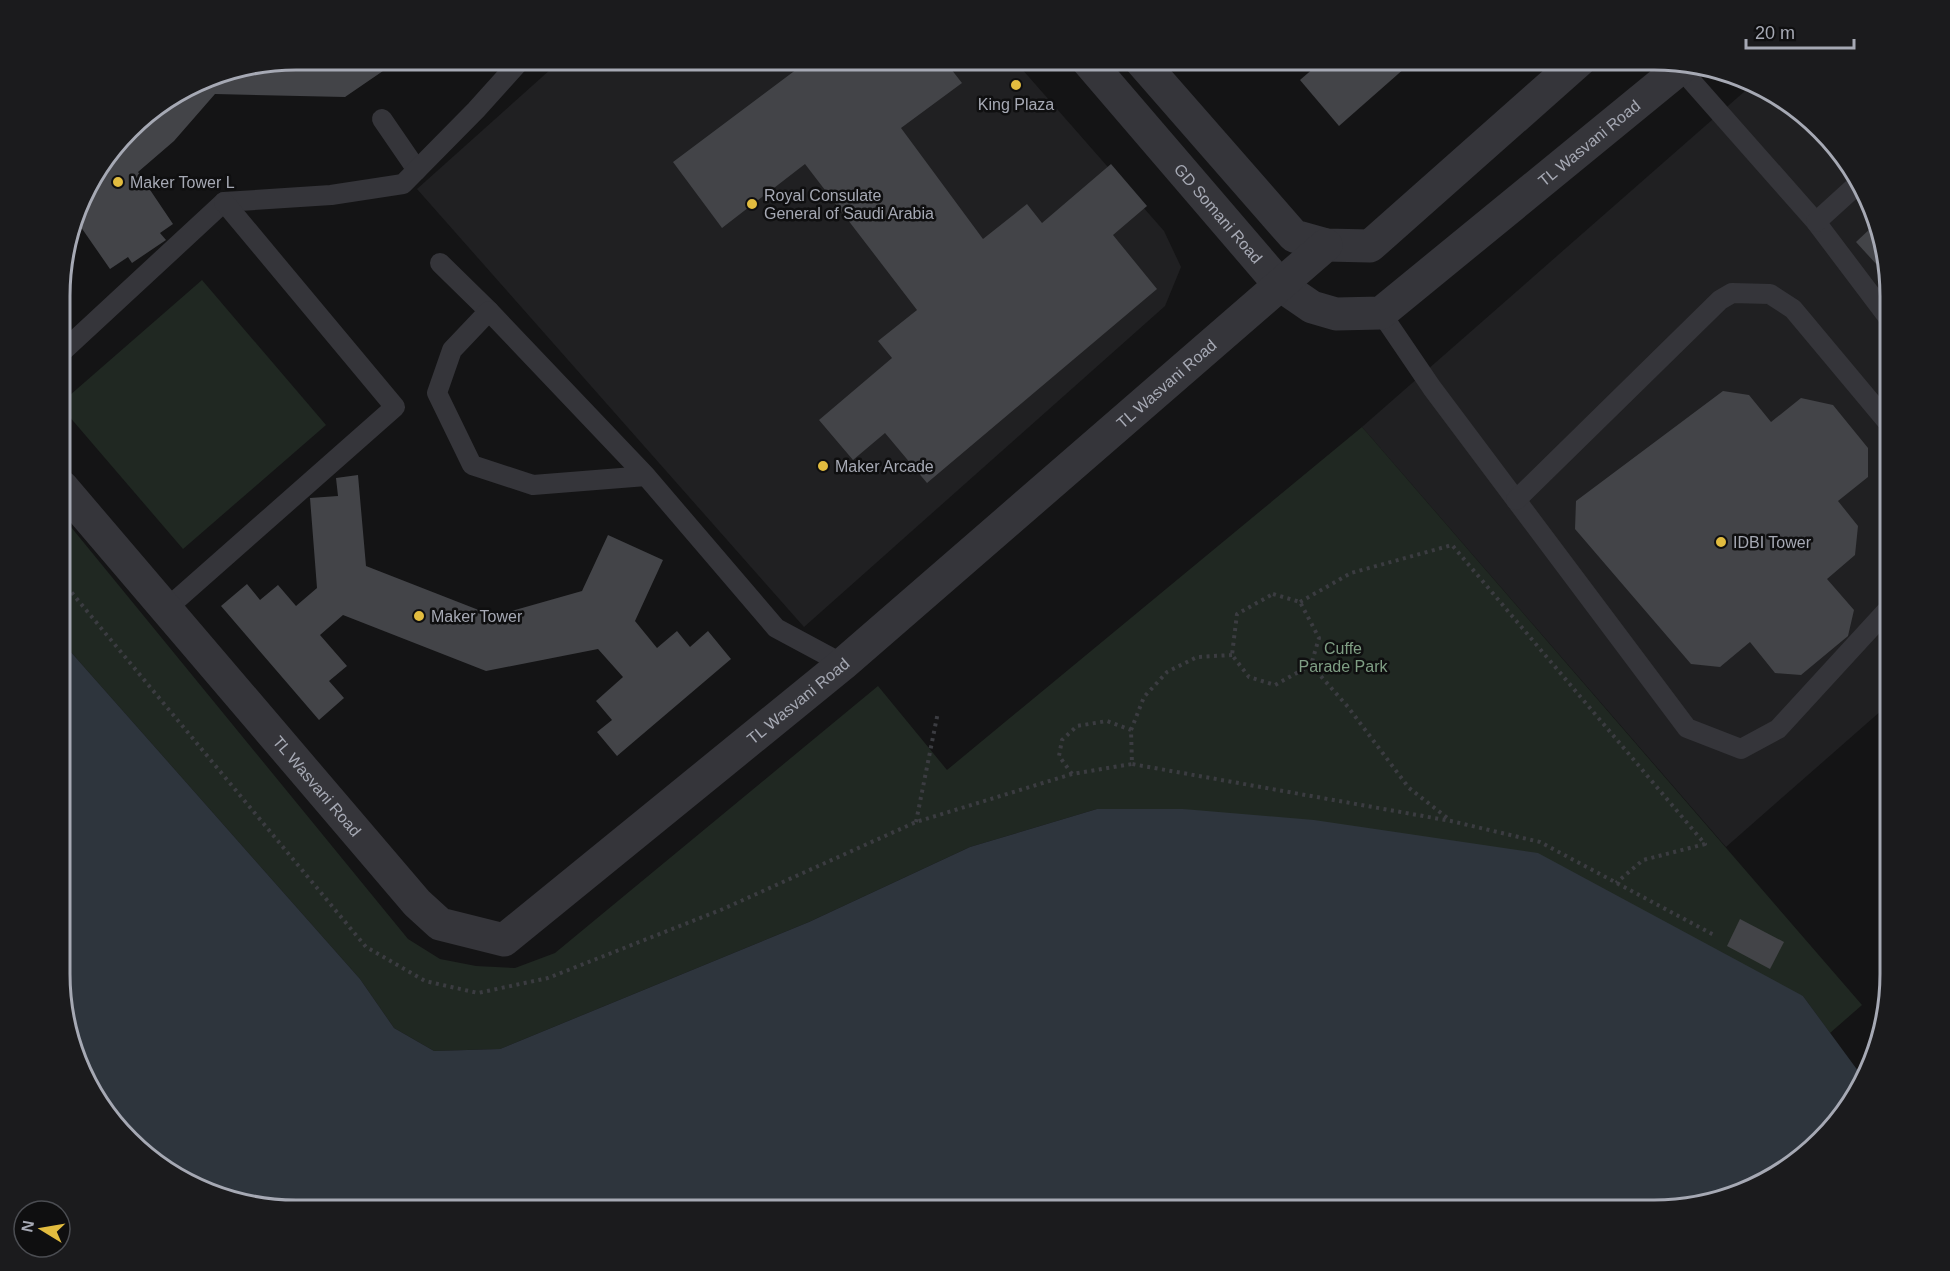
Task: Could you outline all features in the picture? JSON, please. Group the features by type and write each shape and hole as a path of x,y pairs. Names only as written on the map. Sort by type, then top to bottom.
{"street":[{"name":"GD Somani Road","path":"1095,70 1280,285 1312,307 1336,314 1381,313"},
{"path":"1149,70 1294,236 1326,245 1370,246 1569,70"},
{"name":"TL Wasvani Road","path":"1381,313 1676,72"},
{"name":"TL Wasvani Road","path":"70,497 417,903 440,924 504,940 843,664 1326,245"}],"lane":[{"path":"70,345 224,202 331,195 403,184 512,70"},
{"path":"1687,73 1816,222 1880,307"},
{"path":"381,119 417,170"},
{"path":"1816,222 1852,189"},
{"path":"165,610 395,407 224,202"},
{"path":"440,263 489,311 646,476 776,628 843,664"},
{"path":"1516,500 1720,300 1732,293 1770,294 1793,309 1880,412"},
{"path":"489,311 452,350 437,393 472,465 533,485 646,476"},
{"path":"1381,313 1432,388 1688,728 1741,749 1778,729 1880,618"}],"path":[{"path":"1299,602 1351,573 1452,545 1705,844 1643,860 1616,883"},
{"path":"70,591 366,947 425,981 478,993 548,978 723,909 916,822 1072,774 1132,764 1451,821 1540,842 1714,936"},
{"path":"1273,594 1299,602 1320,638 1311,665 1275,685 1249,676 1232,654 1237,614 1273,594"},
{"path":"1132,764 1131,729 1144,698 1167,672 1197,657 1232,654"},
{"path":"1311,665 1348,707 1409,788 1451,821"},
{"path":"916,822 938,712"},
{"path":"1072,774 1059,756 1062,740 1077,726 1107,721 1131,729"}],"shaded area":[{"name":"Maker Arcade","path":"550,70 1023,70 1164,231 1181,267 1165,306 804,627 417,189"},
{"path":"1746,91 1766,101 1803,127 1833,159 1856,197 1868,224 1878,267 1880,296 1880,712 1726,847 1362,427"},
{"path":"70,651 360,979 394,1028 434,1051 500,1049 809,922 970,847 1097,809 1183,809 1314,820 1538,853 1803,996 1858,1070 1849,1088 1823,1124 1791,1154 1753,1177 1726,1189 1683,1199 1654,1201 296,1201 267,1199 224,1189 183,1170 159,1154 117,1112 101,1088 82,1047 72,1004 70,975"}],"green space":[{"path":"202,280 326,425 183,549 70,417 70,395"},
{"name":"Cuffe Parade Park","path":"1362,427 1862,1005 1830,1033 1803,996 1183,809 1097,809 970,847 809,922 500,1049 434,1051 394,1028 360,979 70,651 70,526 408,939 440,959 476,966 515,968 555,953 878,686 947,770"}],"building":[{"name":"Maker Tower L","path":"296,70 384,70 345,97 215,94 174,141 138,172 173,224 160,233 166,240 132,263 128,257 110,269 81,227 82,224 101,184 117,159 159,117 183,101 210,88 252,75"},
{"path":"796,70 952,70 962,83 901,128 983,239 1027,204 1042,223 1111,164 1147,206 1113,235 1157,289 927,483 885,433 853,460 819,420 892,358 878,341 917,310 805,164 722,228 673,162"},
{"path":"1312,70 1403,70 1339,126 1300,80"},
{"path":"1870,229 1878,266 1856,242"},
{"name":"IDBI Tower","path":"1723,391 1749,395 1771,422 1801,398 1833,405 1868,448 1868,477 1838,501 1858,526 1855,555 1827,579 1854,610 1848,636 1801,675 1775,673 1750,642 1720,667 1691,664 1575,529 1576,501"},
{"name":"Maker Tower","path":"358,475 366,566 494,616 582,591 608,535 663,560 635,621 657,648 677,631 690,647 708,631 731,659 617,756 597,732 612,720 596,701 623,677 598,649 486,671 343,615 320,635 347,666 329,681 344,698 319,720 221,606 247,584 260,600 278,585 296,606 317,588 310,498 338,496 336,478"},
{"path":"1740,919 1784,942 1770,969 1727,946"}],"place":[{"name":"King Plaza","path":"1016,85"},
{"name":"Maker Tower L","path":"118,182"},
{"name":"Royal Consulate General of Saudi Arabia","path":"752,204"},
{"name":"Maker Arcade","path":"823,466"},
{"name":"IDBI Tower","path":"1721,542"},
{"name":"Maker Tower","path":"419,616"}]}
